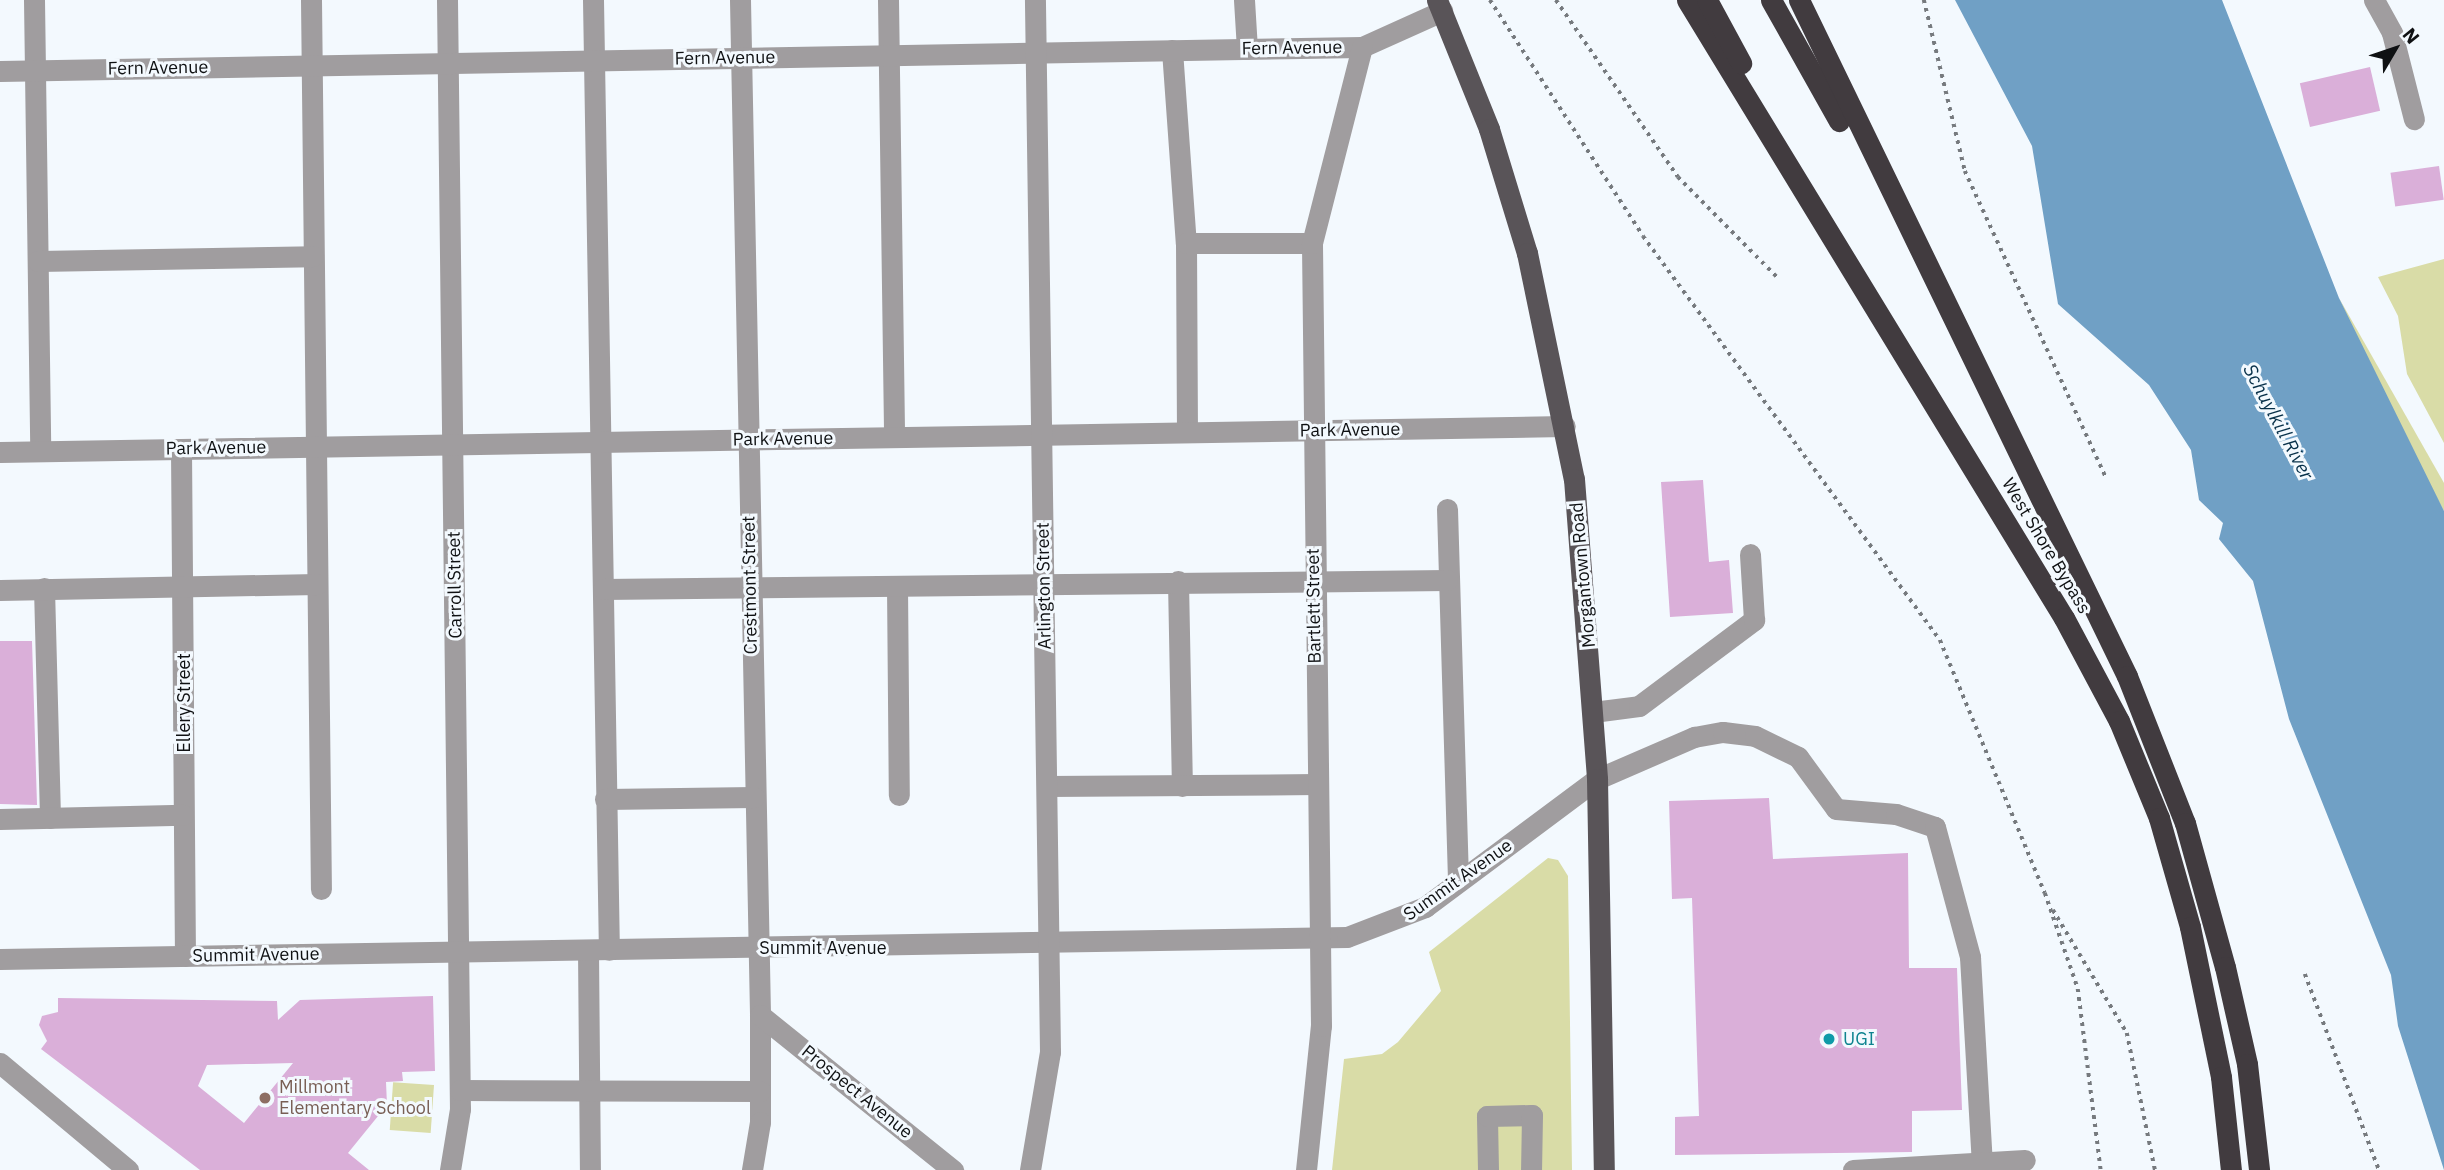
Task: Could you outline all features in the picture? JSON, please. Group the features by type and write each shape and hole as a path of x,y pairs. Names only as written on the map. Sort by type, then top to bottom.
{"highway":[{"name":"West Shore Bypass","path":"1687,0 2064,618 2144,780 2203,979 2231,1170"},
{"path":"1707,0 1868,298"},
{"path":"1771,0 1934,286"},
{"name":"West Shore Bypass","path":"1798,0 1934,286 2127,676 2185,823 2247,1064 2259,1170"}],"main road":[{"name":"Morgantown Road","path":"1440,5 1527,253 1566,426 1584,559 1597,779 1604,1170"}],"street":[{"path":"34,0 40,451"},
{"path":"311,0 321,889"},
{"name":"Carroll Street","path":"447,0 460,1090 450,1170"},
{"path":"590,1170 605,799 593,0"},
{"name":"Crestmont Street","path":"740,0 760,1015 760,1091 752,1170"},
{"path":"888,0 894,437"},
{"name":"Arlington Street","path":"1030,1170 1050,1052 1035,0"},
{"path":"1244,0 1247,49"},
{"path":"2374,0 2392,33 2414,119"},
{"name":"Fern Avenue","path":"0,71 1362,47 1440,5"},
{"name":"Bartlett Street","path":"1306,1170 1319,1052 1320,939 1310,430 1312,243 1362,47"},
{"path":"1172,50 1186,243 1187,432"},
{"path":"1186,243 1312,243"},
{"path":"38,261 313,256"},
{"name":"Park Avenue","path":"0,452 1566,426"},
{"name":"Ellery Street","path":"180,449 184,587 185,956"},
{"path":"1447,509 1458,882"},
{"path":"1593,712 1639,706 1754,620 1749,554"},
{"path":"603,589 750,589 1314,577 1447,580"},
{"path":"1178,581 1182,786"},
{"path":"0,590 317,584"},
{"path":"897,586 900,794"},
{"path":"44,588 50,818"},
{"name":"Summit Avenue","path":"0,959 1320,939 1394,924 1458,882 1597,779 1694,737 1755,736 1798,757 1836,809 1896,814 1936,827 1970,957 1971,1166"},
{"path":"1047,786 1317,784"},
{"path":"605,799 754,797"},
{"path":"0,819 183,815"},
{"name":"Prospect Avenue","path":"760,1015 953,1170"},
{"path":"0,1063 128,1170"},
{"path":"460,1090 760,1091"},
{"path":"1488,1170 1487,1115 1532,1115 1531,1170"},
{"path":"1853,1170 1971,1166 2025,1160"}],"path":[{"path":"1490,0 1643,236 1940,640 2048,902 2078,989 2101,1170"},
{"path":"1556,0 1678,177 1777,277"},
{"path":"1924,0 1965,171 2106,477"},
{"path":"2048,902 2127,1033 2155,1170"},
{"path":"2305,974 2379,1170"}],"green space":[{"path":"2444,259 2444,443 2407,374 2398,316 2378,277"},
{"path":"2339,298 2444,483 2444,511 2385,401"},
{"path":"1548,858 1558,860 1568,876 1572,1170 1332,1170 1344,1059 1382,1054 1398,1042 1441,991 1429,952"},
{"path":"393,1082 434,1085 431,1133 390,1130"}],"water":[{"name":"Schuylkill River","path":"1955,0 2222,0 2339,298 2444,511 2444,1170 2398,1026 2391,975 2289,719 2253,581 2219,539 2223,523 2199,500 2191,450 2149,385 2058,304 2032,146"}],"building":[{"path":"2370,67 2380,111 2310,127 2300,83"},
{"path":"2439,166 2444,200 2395,206 2390,173"},
{"path":"1703,480 1709,562 1729,560 1733,613 1670,617 1661,482"},
{"path":"0,641 32,641 37,805 0,804"},
{"name":"UGI","path":"1769,798 1773,859 1908,853 1909,968 1957,968 1962,1110 1912,1111 1912,1152 1675,1155 1675,1117 1699,1116 1692,898 1672,899 1669,801"},
{"name":"Millmont Elementary School","path":"433,996 435,1071 402,1072 403,1081 386,1082 387,1105 348,1153 369,1170 200,1170 41,1049 47,1041 39,1025 42,1016 58,1012 58,998 277,1001 278,1020 300,1000","holes":["293,1063 244,1123 198,1086 207,1065"]}],"place":[{"name":"UGI","path":"1829,1039"},
{"name":"Millmont Elementary School","path":"265,1098"}]}
